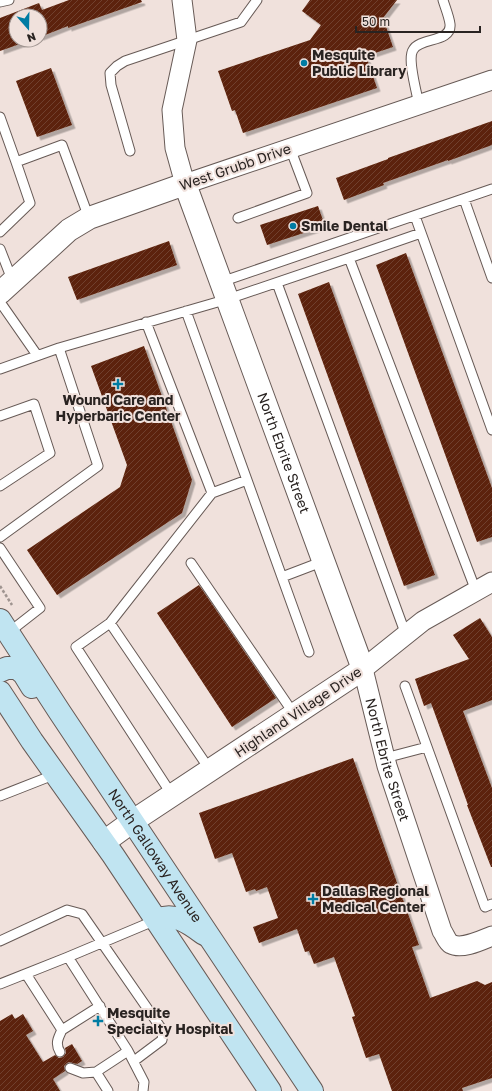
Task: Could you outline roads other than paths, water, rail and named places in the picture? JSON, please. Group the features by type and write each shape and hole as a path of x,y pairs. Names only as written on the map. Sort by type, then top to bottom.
{"main road":[{"name":"North Galloway Avenue","path":"4,626 312,1091"},
{"path":"0,671 7,668 17,668 24,674 42,703 65,720"},
{"path":"0,692 32,741 104,842 265,1089"},
{"path":"156,920 164,916 183,920 211,939"}],"street":[{"name":"North Ebrite Street","path":"182,0 187,40 172,110 175,148 186,184 363,669 385,758 442,931 448,941 458,946 475,943 492,936"},
{"name":"West Grubb Drive","path":"6,287 69,230 89,218 492,80"},
{"name":"Highland Village Drive","path":"104,842 132,821 363,669 423,621 492,582"}],"lane":[{"path":"0,2 9,0"},
{"path":"130,151 111,85 110,73 125,61 241,22 257,0"},
{"path":"419,105 410,60 412,50 418,44 441,37 448,33 450,25 443,0"},
{"path":"0,117 30,203 0,232"},
{"path":"16,162 62,145 89,218"},
{"path":"238,218 307,193 290,148"},
{"path":"0,369 59,348 186,311 225,290 415,216 492,189"},
{"path":"464,199 492,278"},
{"path":"415,216 492,430"},
{"path":"225,290 277,283 421,233"},
{"path":"0,250 6,287"},
{"path":"350,258 476,591"},
{"path":"277,283 406,635"},
{"path":"0,302 37,355"},
{"path":"186,311 309,652"},
{"path":"146,322 212,494"},
{"path":"0,537 98,466 59,348"},
{"path":"0,416 34,404 50,453 0,486"},
{"path":"172,795 76,646 110,623 212,494 247,480"},
{"path":"0,548 40,608 4,626"},
{"path":"282,577 324,561"},
{"path":"191,563 294,714"},
{"path":"110,623 210,770"},
{"path":"405,686 485,907 492,904"},
{"path":"385,758 427,747"},
{"path":"0,796 56,774"},
{"path":"0,941 67,910 82,914 163,1031 162,1040 134,1061"},
{"path":"0,984 156,920"},
{"path":"68,957 134,1061 144,1082 143,1091"},
{"path":"26,974 62,1030"},
{"path":"60,1052 57,1039 62,1030 100,1006"},
{"path":"70,1068 82,1073 96,1072 128,1051"},
{"path":"96,1072 108,1091"}],"place":[{"name":"Mesquite Public Library","path":"304,63"},
{"name":"Smile Dental","path":"293,226"},
{"name":"Wound Care and Hyperbaric Center","path":"118,384"},
{"name":"Dallas Regional Medical Center","path":"313,899"},
{"name":"Mesquite Specialty Hospital","path":"98,1021"}]}
